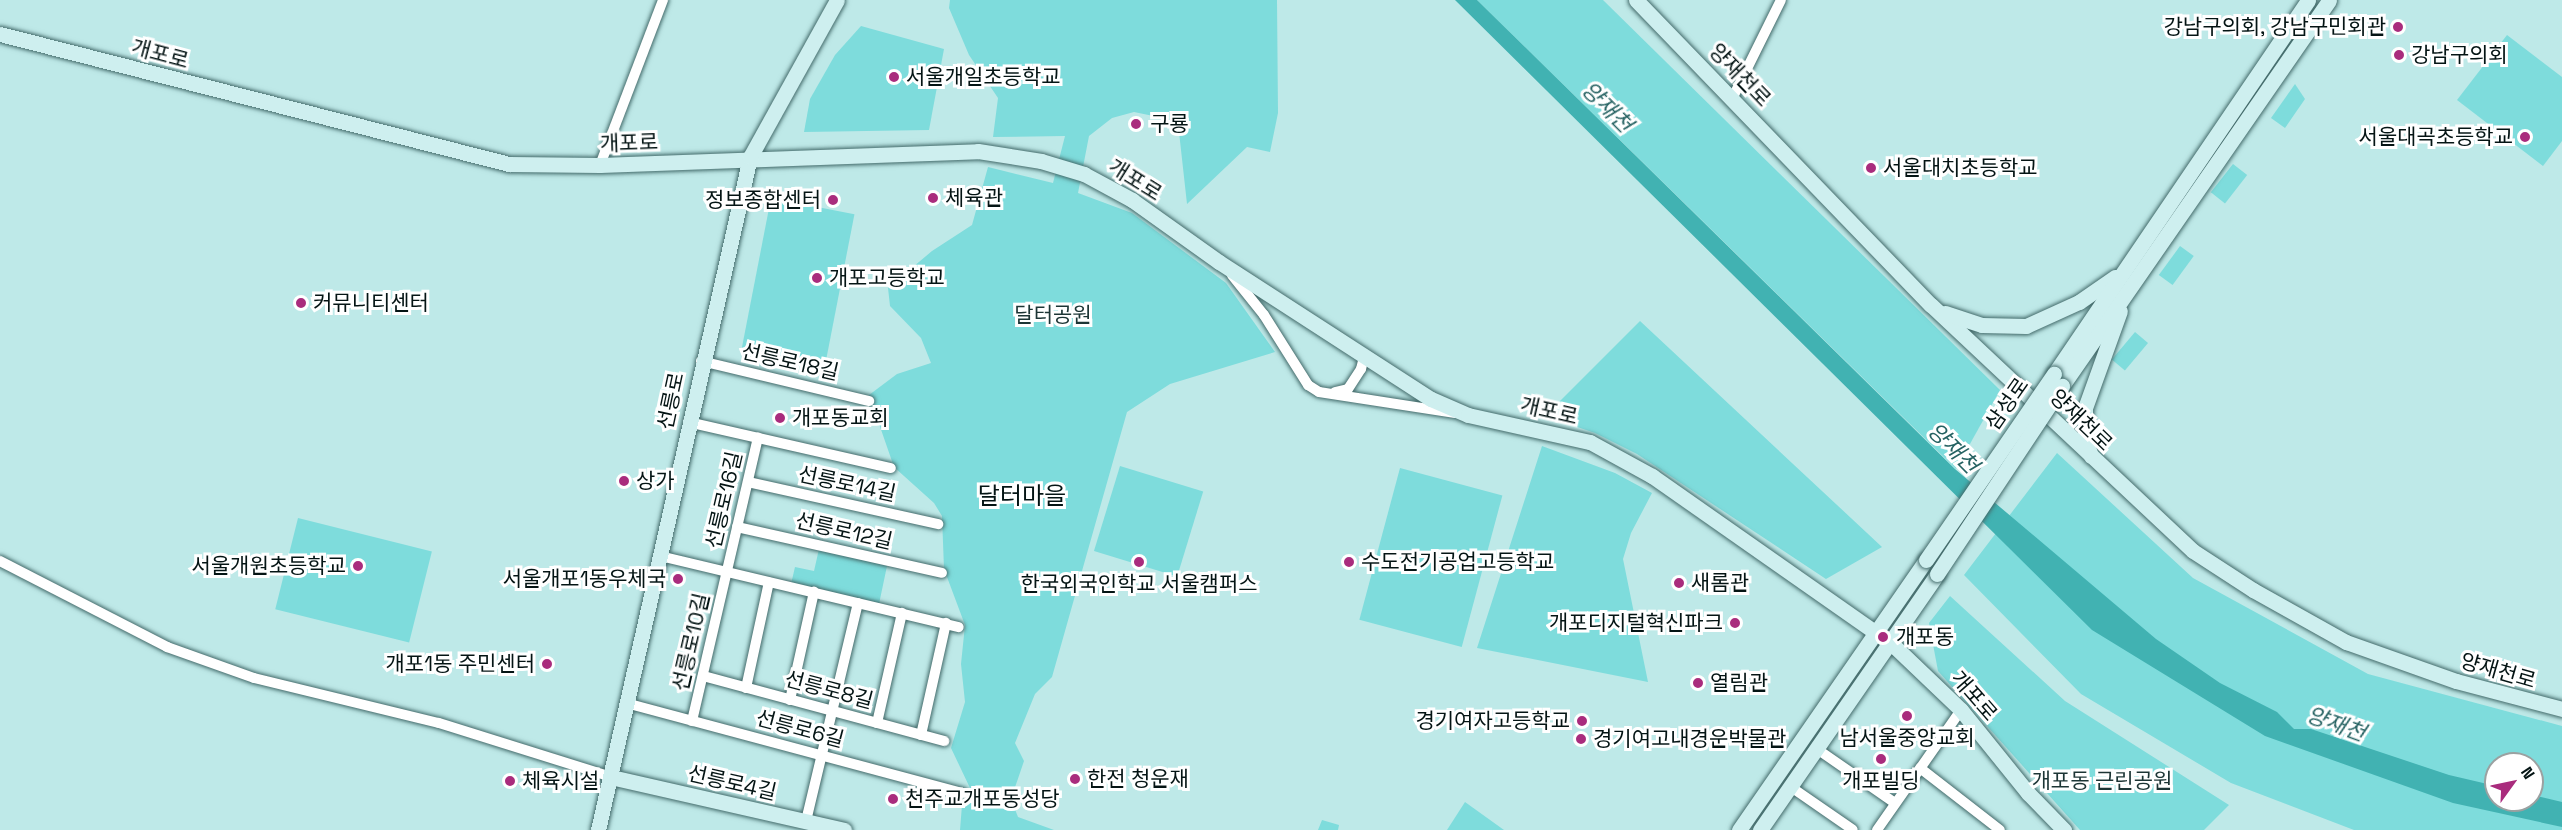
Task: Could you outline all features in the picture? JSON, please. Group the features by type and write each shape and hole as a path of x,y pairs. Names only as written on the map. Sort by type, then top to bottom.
{"street":[{"path":"600,165 663,0"},
{"name":"선릉로","path":"598,830 701,361 750,157 837,0"},
{"name":"양재천로","path":"1636,0 1733,97 1931,304 2094,461 2193,551 2310,624 2392,661 2562,709"},
{"path":"1733,97 1781,0"},
{"name":"삼성로","path":"1760,830 1892,644 2058,380 2308,0"},
{"name":"삼성로","path":"2128,276 2329,0"},
{"name":"개포로","path":"0,34 509,164 600,165 750,157 978,151 1041,161 1084,174 1107,185 1219,262 1431,399 1468,415 1552,432 1615,453 1892,644 1961,710 2028,793 2064,830"},
{"path":"1219,262 1264,315 1308,386 1329,394 1468,415"},
{"path":"1931,304 1958,320 2005,328 2026,326 2128,276"},
{"path":"2094,461 2085,439 2085,408 2128,276"},
{"path":"1329,394 1348,389 1361,369 1364,357"},
{"name":"선릉로18길","path":"701,361 869,401"},
{"name":"삼성로","path":"1739,830 1926,560 2058,380"},
{"name":"선릉로16길","path":"688,422 891,468"},
{"name":"선릉로16길","path":"727,572 758,438"},
{"name":"선릉로14길","path":"748,482 938,524"},
{"name":"선릉로12길","path":"737,527 942,573"},
{"name":"선릉로10길","path":"660,556 959,627"},
{"path":"0,561 167,647 254,678 439,723 611,777"},
{"name":"선릉로10길","path":"692,721 727,572"},
{"path":"746,688 769,582"},
{"path":"790,700 814,592"},
{"path":"806,821 858,603"},
{"path":"877,723 902,613"},
{"path":"921,735 946,623"},
{"name":"선릉로8길","path":"704,676 944,741"},
{"name":"선릉로6길","path":"626,703 963,793"},
{"path":"1877,830 1961,710"},
{"path":"1817,749 1895,803"},
{"path":"1920,768 2000,830"},
{"name":"선릉로4길","path":"611,777 844,830"},
{"path":"1791,787 1853,830"}],"green space":[{"name":"달터공원","path":"950,0 1277,0 1278,113 1270,152 1247,147 1187,204 1179,132 1163,118 1134,112 1112,118 1089,136 1078,193 1132,213 1226,283 1275,352 1170,384 1127,412 1052,677 1035,694 1015,743 1024,761 1011,799 1018,817 1054,830 960,830 962,805 970,788 951,748 965,702 961,664 965,625 944,569 942,516 934,503 894,467 869,395 897,374 931,363 921,338 890,306 888,288 932,251 972,225 988,167 1053,183 1065,136 993,137 998,98 969,55 949,8"},
{"path":"1477,0 1603,0 2000,390 1956,469"},
{"path":"861,26 944,49 929,130 804,132 810,99 835,55"},
{"path":"2507,35 2562,77 2562,141 2543,166 2457,100"},
{"path":"2295,84 2305,99 2285,128 2271,118"},
{"path":"2233,164 2247,175 2225,203 2211,192"},
{"path":"771,198 854,214 824,370 741,354"},
{"path":"2180,246 2194,256 2173,285 2159,275"},
{"path":"1640,321 1882,547 1826,579 1637,454 1595,433 1545,416"},
{"path":"2135,332 2148,343 2125,371 2112,360"},
{"path":"1542,446 1615,473 1652,493 1631,533 1623,559 1648,682 1477,648"},
{"path":"2057,453 2193,578 2368,674 2562,726 2562,830 2354,830 2231,783 2081,694 1964,575"},
{"path":"1120,466 1203,491 1177,577 1094,551"},
{"path":"1400,468 1502,495 1462,647 1359,620"},
{"path":"298,518 432,551 409,643 275,609"},
{"path":"819,549 887,566 879,604 791,584 795,567 814,571"},
{"name":"개포동 근린공원","path":"1950,596 2065,701 2229,805 2204,830 2080,830 1938,671 1929,623"},
{"path":"1465,802 1504,830 1447,830"},
{"path":"1322,820 1339,825 1338,830 1318,830"}],"shaded area":[{"path":"1455,0 1477,0 1955,469 2156,639 2220,683 2277,712 2294,729 2311,729 2449,775 2484,783 2484,810 2453,803 2265,736 2092,630"},
{"path":"2544,798 2562,802 2562,827 2494,812 2544,812"}],"place":[{"name":"강남구의회, 강남구민회관","path":"2398,27"},
{"name":"강남구의회","path":"2399,55"},
{"name":"서울개일초등학교","path":"894,77"},
{"name":"구룡","path":"1136,124"},
{"name":"서울대곡초등학교","path":"2525,137"},
{"name":"서울대치초등학교","path":"1871,168"},
{"name":"체육관","path":"933,198"},
{"name":"정보종합센터","path":"833,200"},
{"name":"개포고등학교","path":"817,278"},
{"name":"커뮤니티센터","path":"301,303"},
{"name":"개포동교회","path":"780,418"},
{"name":"상가","path":"624,481"},
{"name":"한국외국인학교 서울캠퍼스","path":"1139,562"},
{"name":"수도전기공업고등학교","path":"1349,562"},
{"name":"서울개원초등학교","path":"358,566"},
{"name":"서울개포1동우체국","path":"678,579"},
{"name":"새롬관","path":"1679,583"},
{"name":"개포디지털혁신파크","path":"1735,623"},
{"name":"개포동","path":"1883,637"},
{"name":"개포1동 주민센터","path":"547,664"},
{"name":"열림관","path":"1698,683"},
{"name":"남서울중앙교회","path":"1907,716"},
{"name":"경기여자고등학교","path":"1582,721"},
{"name":"경기여고내경운박물관","path":"1581,739"},
{"name":"개포빌딩","path":"1881,759"},
{"name":"한전 청운재","path":"1075,779"},
{"name":"체육시설","path":"510,781"},
{"name":"천주교개포동성당","path":"893,799"}],"district":[{"name":"달터마을","path":"1022,496"}],"water label":[{"name":"양재천","path":"1607,107"},
{"name":"양재천","path":"1953,448"},
{"name":"양재천","path":"2336,724"}]}
